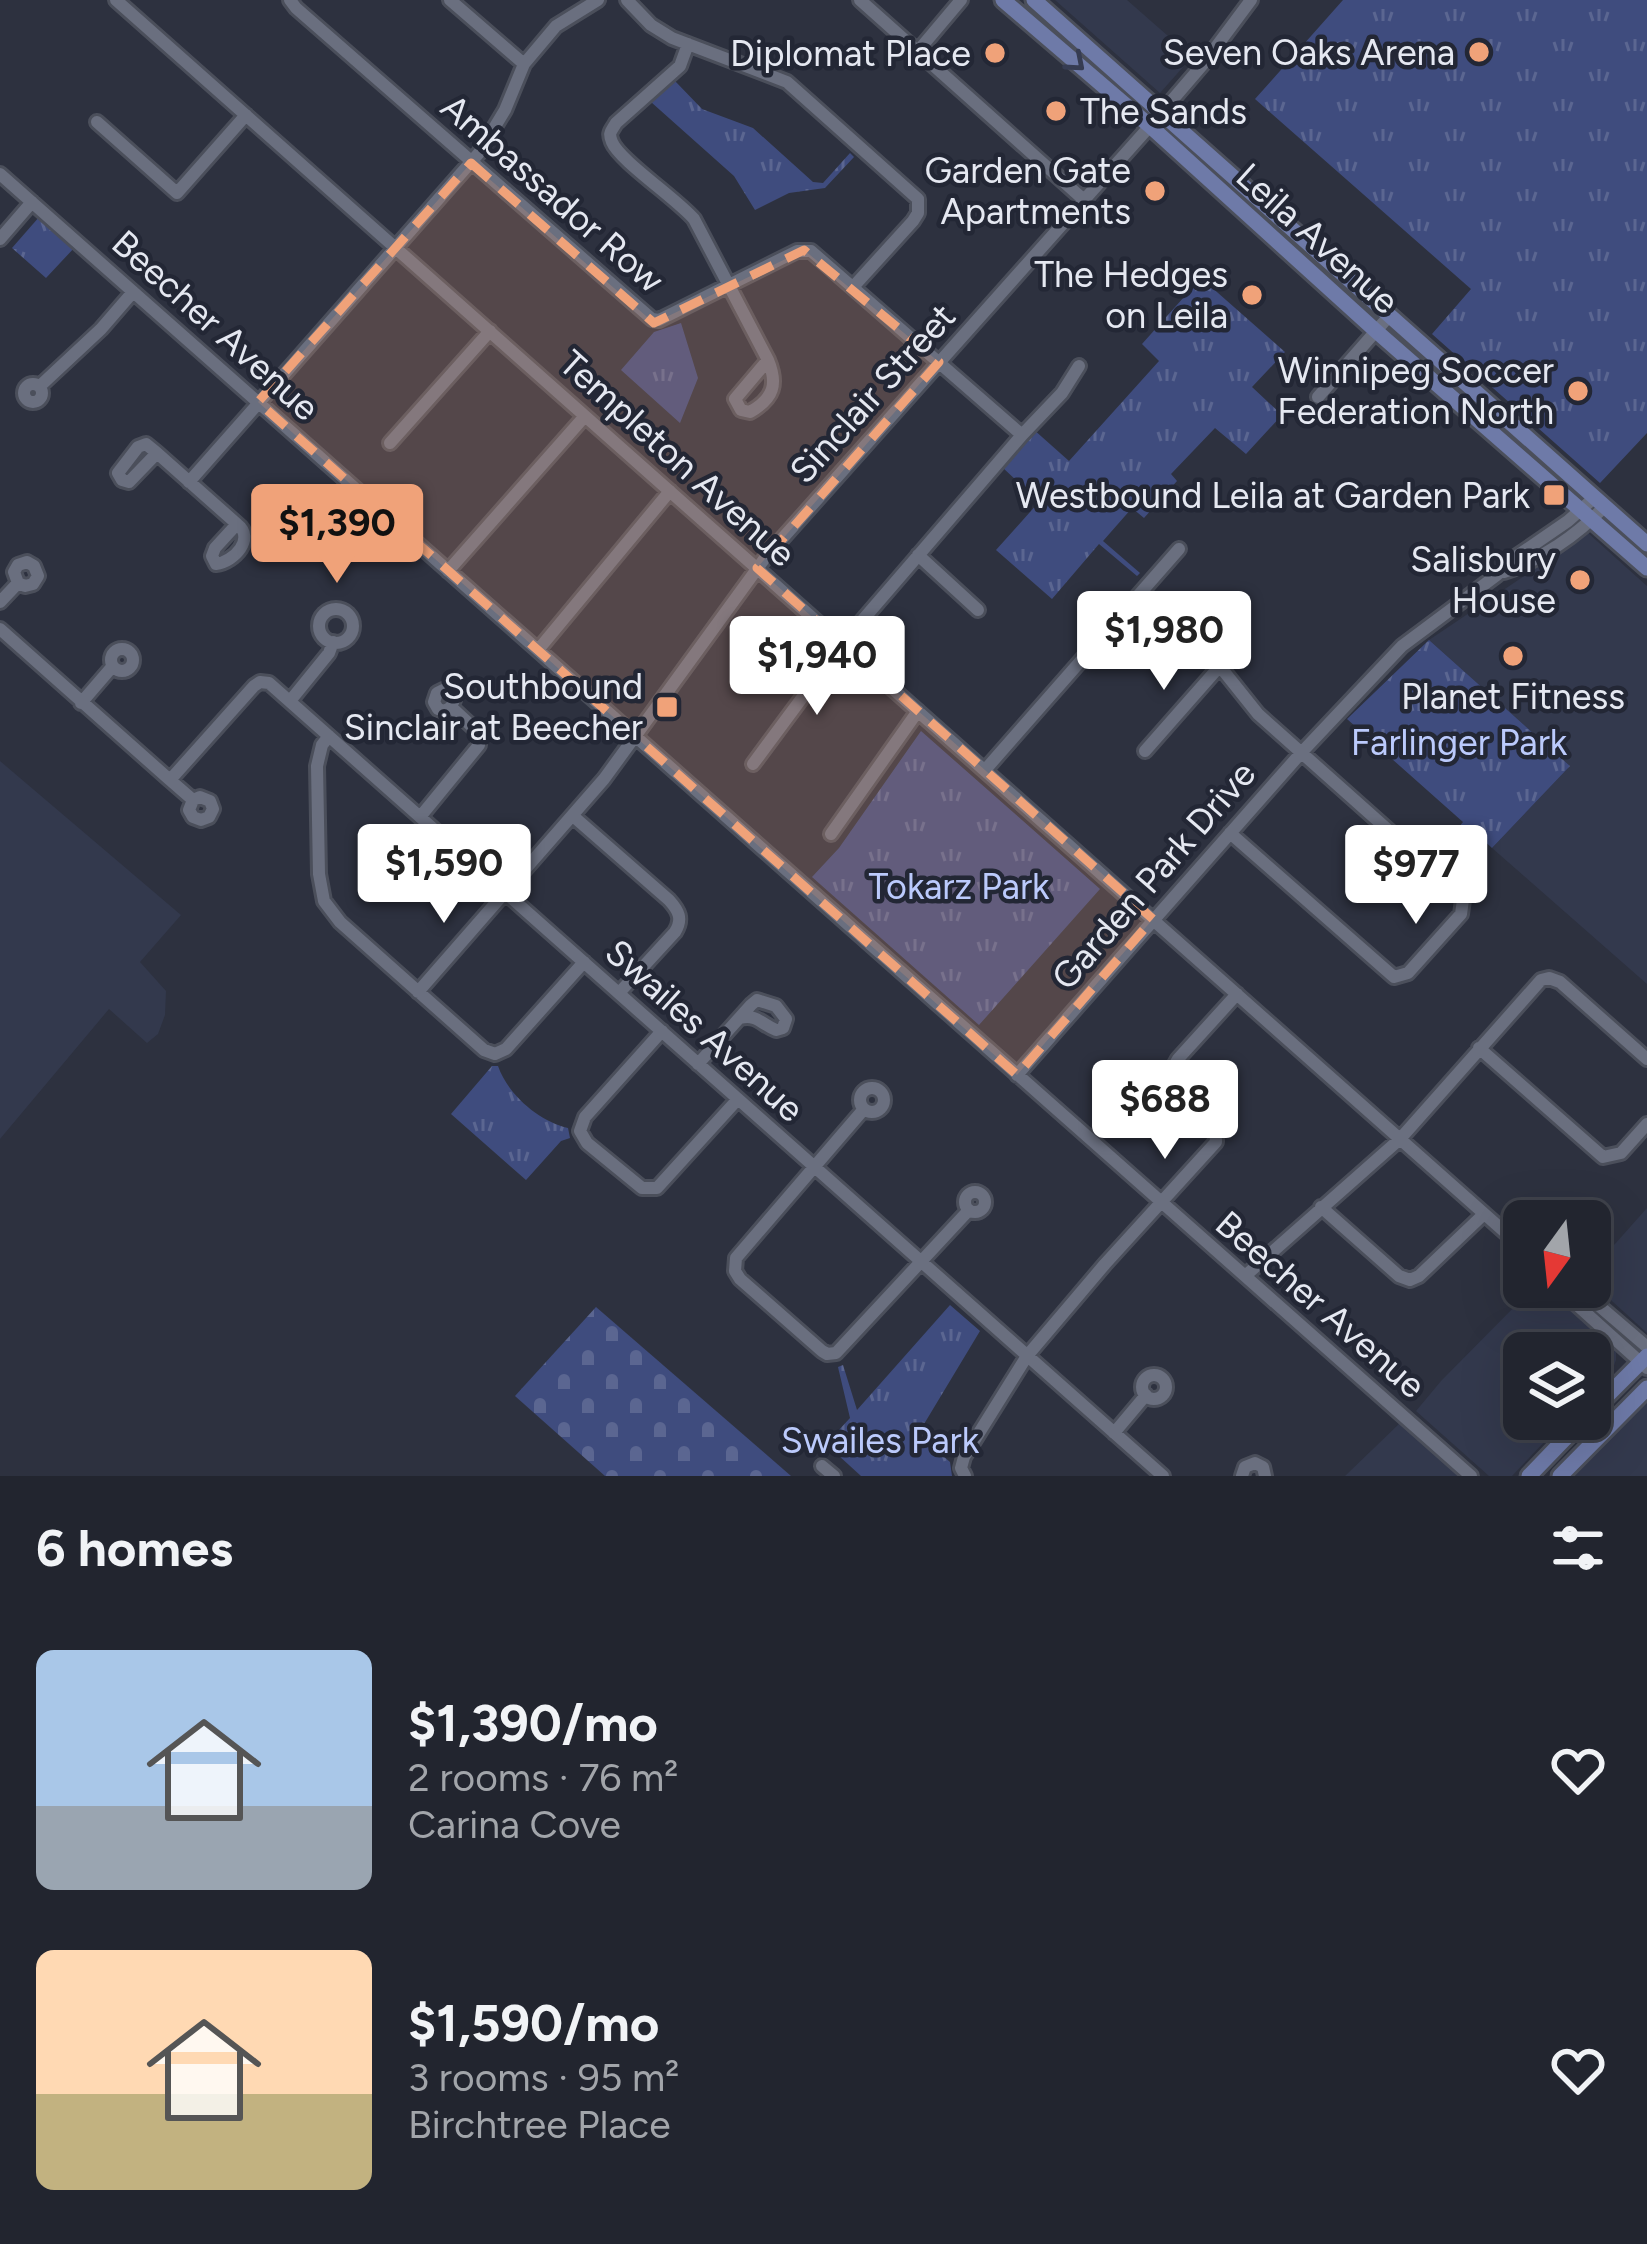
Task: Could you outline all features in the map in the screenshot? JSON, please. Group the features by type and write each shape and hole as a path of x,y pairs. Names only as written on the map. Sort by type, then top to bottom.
{"main road":[{"name":"Leila Avenue","path":"1003,0 1155,119 1390,315 1593,509 1647,568"},
{"name":"Leila Avenue","path":"1034,0 1376,331 1593,509 1647,544"},
{"path":"1611,1392 1645,1359"},
{"path":"1560,1476 1647,1388"},
{"path":"1528,1476 1563,1440"}],"street":[{"name":"Ambassador Row","path":"290,0 652,320 805,250 854,286 1022,434"},
{"path":"450,0 524,64"},
{"path":"189,482 471,163 499,121 524,64 556,26 598,0"},
{"path":"627,0 651,25 688,44 787,82 918,199 920,207 913,221 854,286"},
{"path":"860,0 1084,200"},
{"path":"918,51 962,0"},
{"name":"Sinclair Street","path":"418,992 573,816 757,568 1204,63 1251,0"},
{"name":"Templeton Avenue","path":"120,3 1503,1231"},
{"path":"688,44 680,66 616,123 611,140 694,219 768,360"},
{"path":"97,122 177,194 246,115"},
{"name":"Beecher Avenue","path":"0,174 1471,1476"},
{"path":"0,239 32,202"},
{"path":"40,386 133,292"},
{"path":"1318,398 1390,315"},
{"path":"390,443 490,331"},
{"path":"753,764 842,644 1062,393 1079,366"},
{"path":"448,571 585,416"},
{"path":"157,454 237,524"},
{"path":"538,650 670,491"},
{"name":"Garden Park Drive","path":"1017,1075 1301,753 1402,646 1497,574 1522,566 1579,531 1593,509"},
{"path":"985,770 1179,549"},
{"path":"919,555 979,610"},
{"path":"0,602 17,583"},
{"path":"1142,591 1206,649 1258,714 1460,894 1460,914 1402,976 1388,975 1230,833"},
{"path":"0,628 193,800"},
{"path":"170,780 260,682 269,683 290,701 333,642"},
{"path":"81,703 112,667"},
{"path":"1145,751 1219,667"},
{"name":"Swailes Avenue","path":"290,701 1162,1476"},
{"path":"420,817 479,745 478,732 452,707"},
{"path":"831,834 918,711"},
{"path":"329,736 317,766 320,893 332,914 418,992 484,1049 500,1053 584,962"},
{"path":"573,816 680,914 675,932 619,993"},
{"path":"1245,1276 1400,1138 1538,983 1549,978 1560,982 1647,1059"},
{"path":"965,1476 964,1456 1027,1356 1216,1142 1214,1125 1171,1083 1169,1075 1237,994"},
{"path":"698,1064 740,1018"},
{"path":"662,1031 585,1117 580,1131 587,1143 642,1188 657,1188 738,1099"},
{"path":"1479,1048 1603,1157 1621,1154 1647,1124"},
{"path":"864,1109 734,1263 740,1279 822,1351 836,1353 969,1210"},
{"path":"1321,1207 1399,1276 1410,1280 1420,1276 1484,1214"},
{"path":"1583,1308 1645,1359"},
{"path":"1596,1308 1645,1359"},
{"path":"1114,1433 1146,1395"},
{"path":"1242,1476 1245,1467 1256,1463 1265,1476"}],"highlighted area":[{"path":"471,163 654,323 804,250 939,362 757,568 1153,919 1017,1075 258,402"}],"shaded area":[{"path":"1055,0 1127,0 1192,57 1160,93"},
{"path":"1588,533 1647,586 1647,984 1492,848 1570,766 1429,640"},
{"path":"0,761 181,915 140,962 166,991 158,1034 147,1043 109,1009 0,1139"},
{"path":"1647,1208 1647,1333 1611,1300 1611,1248"},
{"path":"1513,1308 1570,1308 1596,1332 1503,1332 1503,1440 1546,1440 1512,1476 1489,1476 1416,1411"},
{"path":"1647,1382 1647,1476 1552,1476 1588,1440 1611,1440 1611,1416"},
{"path":"1400,1423 1460,1476 1345,1476"}],"green space":[{"path":"1343,0 1647,0 1647,433 1600,483 1432,334 1471,289 1255,99"},
{"path":"675,81 702,109 753,128 813,182 823,183 850,153 854,157 825,188 789,193 755,210 734,176 651,102"},
{"path":"40,216 75,247 46,278 12,248"},
{"path":"1201,278 1285,352 1252,387 1282,415 1246,454 1215,428 1171,474 1177,481 1144,518 1132,508 1103,541 1140,573 1137,576 1099,544 1052,599 996,550 1039,502 1001,466 1033,429 1069,461 1159,361 1142,344"},
{"path":"681,323 698,378 680,423 621,370 654,332"},
{"name":"Farlinger Park","path":"1429,640 1570,766 1492,848 1468,826 1445,850 1463,822 1347,719"},
{"name":"Tokarz Park","path":"921,731 1100,889 979,1025 812,877 839,848"},
{"path":"492,1066 498,1066 526,1105 568,1128 570,1138 561,1141 526,1180 451,1114"},
{"name":"Swailes Park","path":"950,1305 980,1331 918,1434 950,1462 952,1476 861,1476 826,1444 850,1418 838,1367 843,1365 857,1410"},
{"path":"596,1307 791,1476 605,1476 515,1396"}],"place":[{"name":"Seven Oaks Arena","path":"1479,52"},
{"name":"Diplomat Place","path":"995,53"},
{"name":"The Sands","path":"1056,111"},
{"name":"Garden Gate Apartments","path":"1155,191"},
{"name":"The Hedges on Leila","path":"1252,295"},
{"name":"Winnipeg Soccer Federation North","path":"1578,391"},
{"name":"Westbound Leila at Garden Park","path":"1554,495"},
{"name":"Salisbury House","path":"1580,580"},
{"name":"Planet Fitness","path":"1513,656"},
{"name":"Southbound Sinclair at Beecher","path":"667,707"}]}
